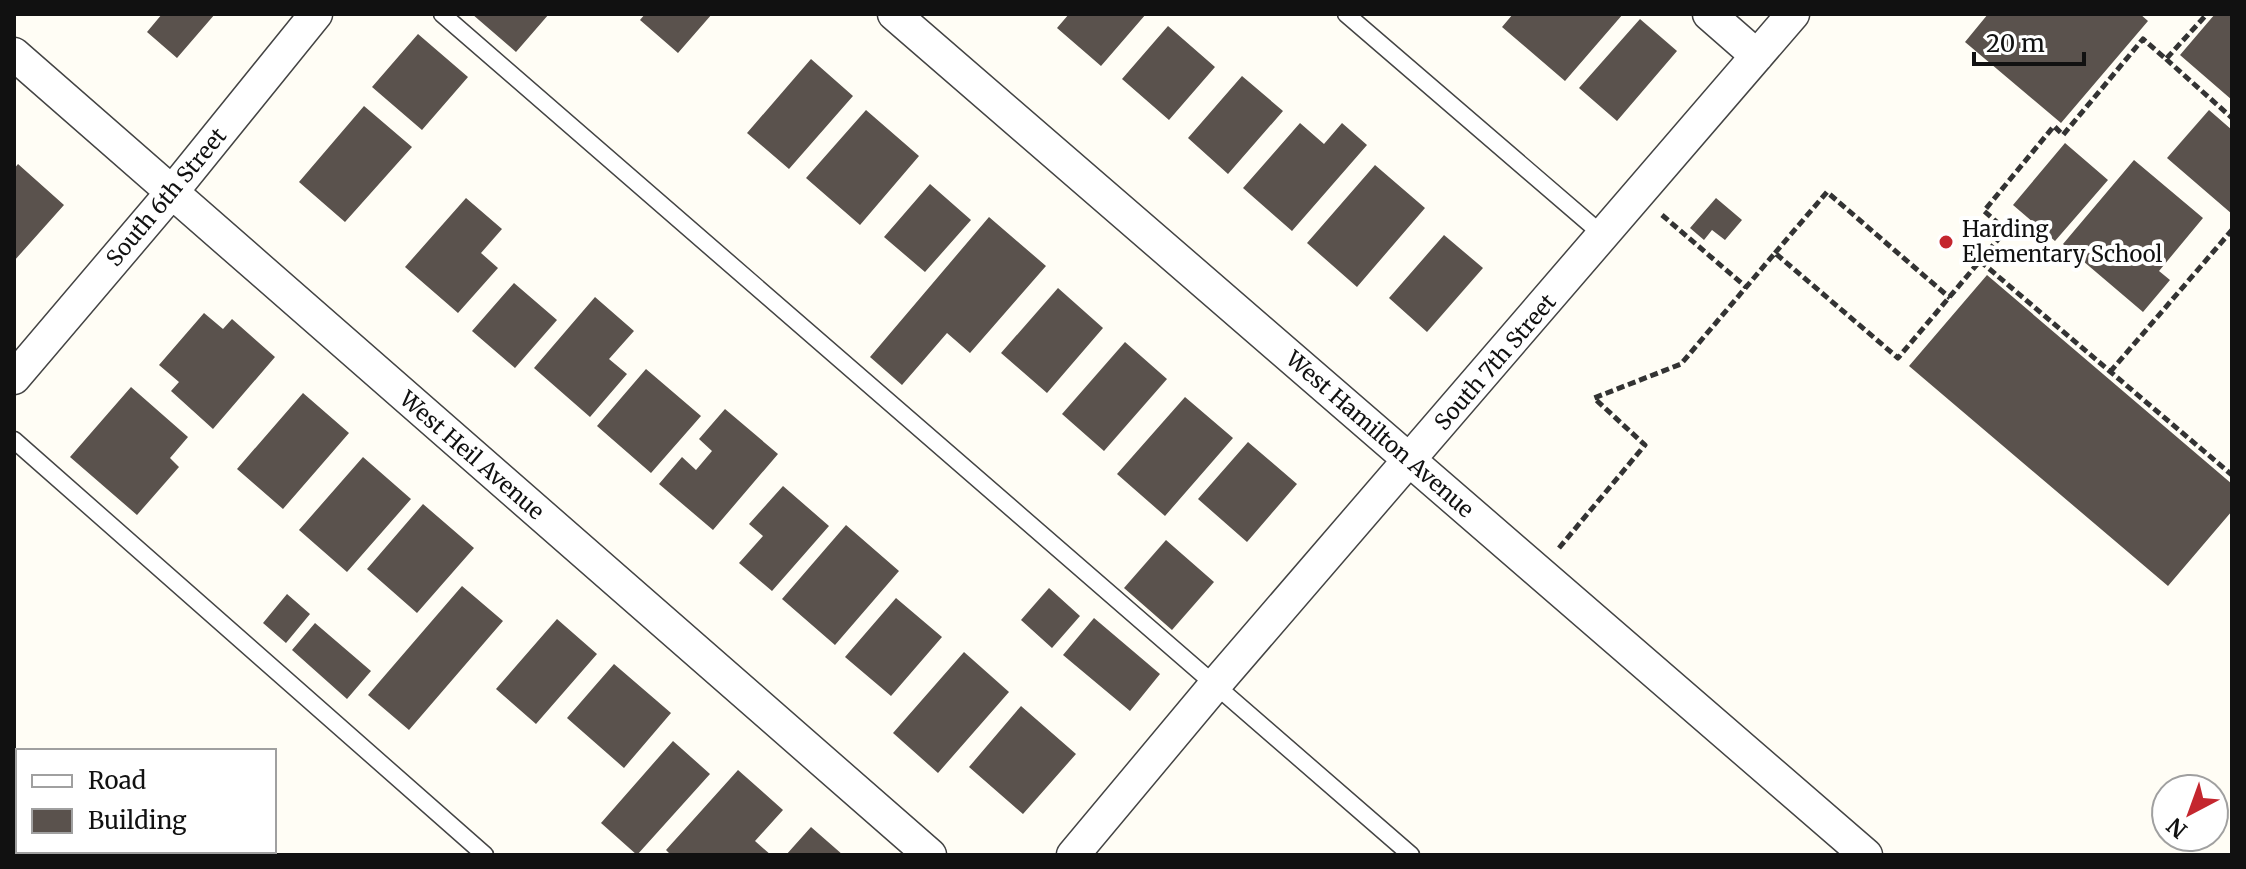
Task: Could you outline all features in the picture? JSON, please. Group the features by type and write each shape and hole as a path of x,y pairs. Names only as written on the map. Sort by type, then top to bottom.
{"street":[{"name":"South 6th Street","path":"14,378 172,192 316,14"},
{"name":"West Hamilton Avenue","path":"894,14 1866,855"},
{"path":"1709,14 1757,56"},
{"name":"South 7th Street","path":"1073,855 1215,685 1793,14"},
{"name":"West Heil Avenue","path":"14,54 930,855"}],"lane":[{"path":"442,14 1411,855"},
{"path":"1346,14 1604,236"},
{"path":"14,440 485,855"}],"path":[{"path":"2166,59 2207,14"},
{"path":"1775,253 1898,358 2006,230 1984,211 2054,126 2063,135 2143,39 2232,118"},
{"path":"1539,571 1645,445 1594,398 1681,364 1827,192 1950,298"},
{"path":"1640,195 1746,287"},
{"path":"2110,372 2232,230"},
{"path":"1980,261 2232,475"}],"building":[{"path":"162,14 215,14 177,58 147,32"},
{"path":"472,14 549,14 516,52"},
{"path":"645,14 712,14 678,53 640,20"},
{"path":"1069,14 1146,14 1101,66 1057,28"},
{"path":"1513,14 1623,14 1565,81 1502,27"},
{"path":"1988,14 2140,14 2148,21 2061,123 1965,42"},
{"path":"2215,14 2232,14 2232,100 2180,55"},
{"path":"1640,19 1677,51 1617,121 1579,88"},
{"path":"1168,26 1215,67 1169,120 1122,79"},
{"path":"418,34 468,77 422,130 372,87"},
{"path":"811,59 853,96 789,169 747,133"},
{"path":"1242,76 1283,111 1228,174 1188,138"},
{"path":"364,106 412,147 345,222 299,182"},
{"path":"866,110 919,156 860,225 806,178"},
{"path":"2209,110 2232,130 2232,214 2167,158"},
{"path":"1300,123 1324,144 1342,123 1367,145 1292,231 1243,188"},
{"path":"2065,143 2108,180 2055,241 2013,205"},
{"path":"2134,160 2203,218 2159,271 2170,280 2143,312 2063,244"},
{"path":"18,164 64,205 14,261 14,169"},
{"path":"1375,165 1425,208 1357,287 1307,243"},
{"path":"930,184 971,220 925,272 884,237"},
{"path":"466,198 502,229 481,253 498,268 458,313 405,267"},
{"path":"1716,198 1742,220 1725,240 1712,230 1704,240 1690,228"},
{"path":"989,217 1046,266 970,353 947,333 902,385 870,357"},
{"path":"1444,235 1483,268 1427,332 1389,298"},
{"path":"1987,275 2232,484 2232,511 2168,586 1909,366"},
{"path":"514,283 557,320 515,368 472,331"},
{"path":"1058,288 1103,328 1047,393 1001,353"},
{"path":"595,297 634,331 609,359 627,374 590,417 534,368"},
{"path":"204,313 223,329 232,319 275,357 213,429 171,391 179,382 159,365"},
{"path":"1125,342 1167,379 1104,451 1062,414"},
{"path":"646,369 701,416 651,473 597,426"},
{"path":"131,387 188,437 170,458 179,467 137,515 70,457"},
{"path":"303,393 349,433 283,509 237,469"},
{"path":"1185,397 1233,438 1165,516 1117,474"},
{"path":"725,409 778,454 713,530 659,484 682,457 696,470 712,451 699,439"},
{"path":"1248,442 1297,484 1247,542 1198,499"},
{"path":"363,457 411,499 347,572 299,530"},
{"path":"783,486 829,526 772,591 739,563 763,536 749,524"},
{"path":"423,504 474,548 417,613 367,569"},
{"path":"846,525 899,571 835,645 782,599"},
{"path":"1166,540 1214,582 1172,630 1124,588"},
{"path":"462,586 503,621 409,730 368,695"},
{"path":"1049,588 1080,616 1052,648 1021,620"},
{"path":"287,594 310,614 286,643 263,623"},
{"path":"896,598 942,637 891,696 845,657"},
{"path":"1094,618 1160,674 1130,711 1063,655"},
{"path":"557,619 597,654 536,724 496,689"},
{"path":"315,623 371,671 347,699 292,650"},
{"path":"964,652 1009,692 938,773 893,733"},
{"path":"614,664 671,713 624,768 567,718"},
{"path":"1021,706 1076,754 1023,814 969,767"},
{"path":"673,741 710,774 637,855 601,823"},
{"path":"738,770 783,810 755,841 771,855 671,855 666,850"},
{"path":"811,827 843,855 786,855"}],"place":[{"name":"Harding Elementary School","path":"1946,242"}]}
